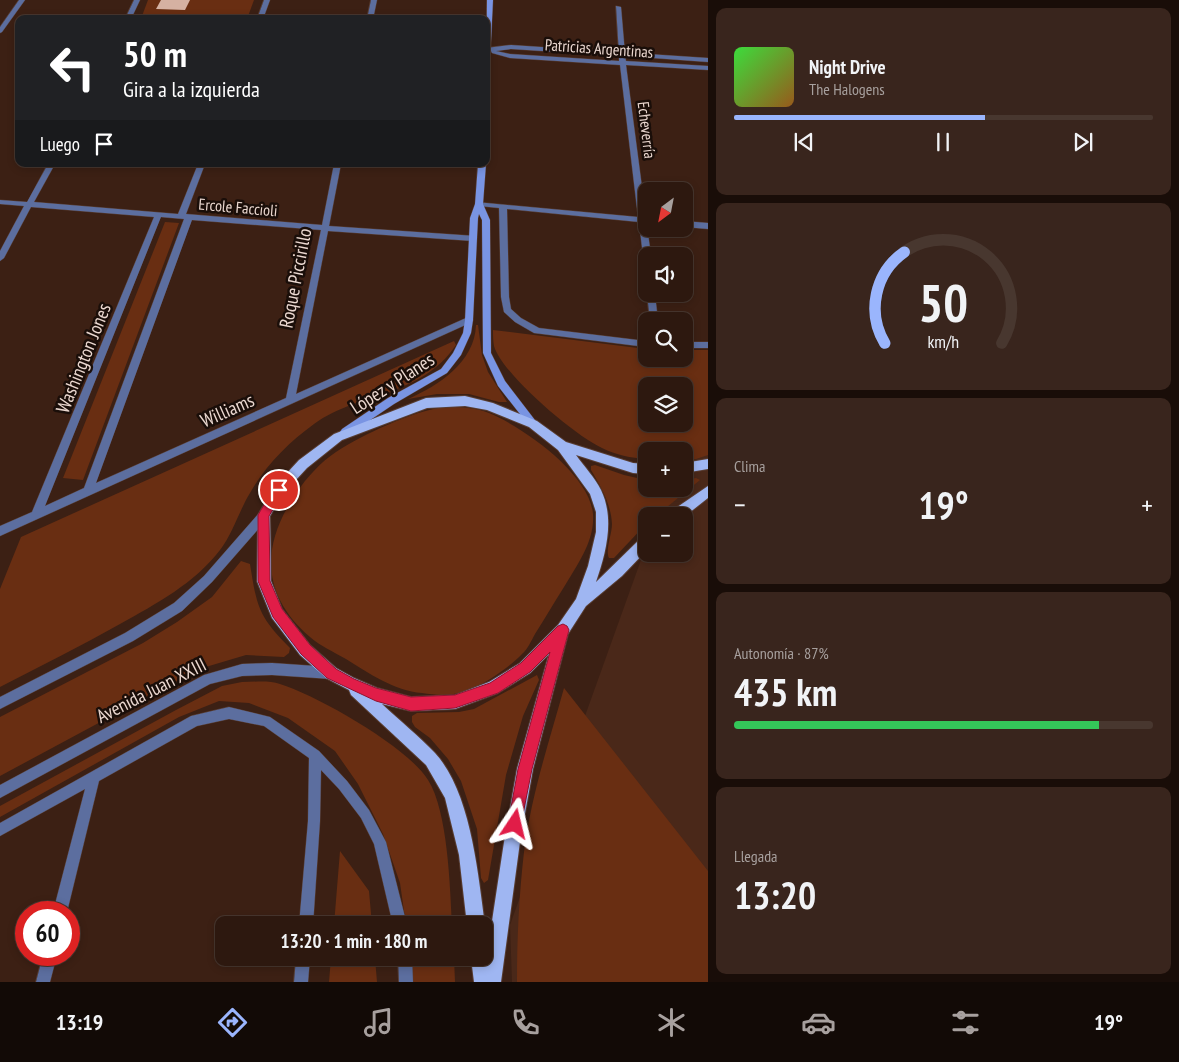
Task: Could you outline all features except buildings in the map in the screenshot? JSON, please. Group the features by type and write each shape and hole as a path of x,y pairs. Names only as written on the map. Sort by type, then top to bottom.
{"main road":[{"path":"489,15 490,0"},
{"name":"López y Planes","path":"338,437 391,401 444,371 457,354 467,333 469,320 474,218 479,204 482,167"},
{"name":"López y Planes","path":"479,204 486,220 487,353 502,383 533,424"},
{"path":"465,401 489,406 533,424 562,446 596,492 602,512 602,532 595,566 581,603 563,630 526,668 493,688 455,702 411,704 376,695 349,683 331,673 305,650 277,613 264,581 264,515 279,490 303,464 338,437 426,403 465,401"},
{"path":"562,446 638,468"},
{"path":"693,466 708,464"},
{"path":"687,507 708,491"},
{"path":"581,603 618,572 638,551"},
{"path":"492,982 512,842 525,769 563,630"},
{"path":"349,683 430,760 452,795 467,855 475,916"},
{"path":"481,966 483,982"}],"street":[{"path":"0,31 22,0"},
{"path":"130,15 136,0"},
{"path":"261,15 266,0"},
{"path":"371,15 374,0"},
{"name":"Echeverría","path":"618,7 623,63 640,182"},
{"path":"0,18 15,19"},
{"name":"Patricias Argentinas","path":"490,50 511,47 708,60"},
{"name":"Patricias Argentinas","path":"490,51 510,56 708,68"},
{"path":"0,258 49,167"},
{"path":"88,492 201,167"},
{"name":"Roque Piccirillo","path":"290,400 337,167"},
{"name":"Ercole Faccioli","path":"0,202 473,238"},
{"path":"479,204 638,219"},
{"path":"503,206 505,297 508,310 518,320 537,331 638,343"},
{"name":"Washington Jones","path":"36,515 159,214"},
{"path":"693,225 708,226"},
{"name":"Williams","path":"0,531 469,320"},
{"path":"693,345 708,345"},
{"path":"0,703 129,637 178,607 208,579 264,515"},
{"name":"Avenida Juan XXIII","path":"0,792 208,679 242,670 272,669 331,673"},
{"path":"0,830 195,720 229,712 266,721 316,755 365,814 380,842 398,916"},
{"path":"307,916 314,821 316,755"},
{"path":"63,901 94,777"},
{"path":"43,982 47,966"},
{"path":"301,982 302,966"},
{"path":"405,966 406,982"}],"shaded area":[{"path":"148,0 254,0 248,15 142,15"},
{"path":"165,222 179,223 83,480 63,478"},
{"path":"476,325 478,325 482,355 488,372 507,402 499,402 469,394 437,394 408,399 431,387 453,371 469,350 474,338"},
{"path":"493,330 638,348 638,367 693,367 693,350 708,350 708,455 693,459 693,442 638,442 638,459 613,453 602,448 575,431 541,403 510,372 494,346"},
{"path":"454,341 456,345 442,362 425,375 389,392 332,413 295,439 270,464 256,483 220,550 187,583 134,616 0,687 0,589 21,537"},
{"path":"443,407 472,408 489,413 519,429 536,441 568,468 580,483 589,499 593,514 591,534 584,552 528,647 516,660 484,683 467,691 450,695 412,692 392,685 314,640 294,621 282,604 274,586 271,568 272,549 285,511 301,486 320,465 336,452 374,431 402,419"},
{"path":"708,438 708,982 512,982 510,925 640,562 693,562 693,507 660,507 664,497 693,497 693,446"},
{"path":"595,465 638,478 638,497 679,497 667,507 638,507 638,532 614,558 609,558 608,555 612,528 610,510 591,470 591,466"},
{"path":"693,478 700,480 693,486"},
{"path":"241,561 250,564 257,601 265,619 290,648 289,653 284,657 246,655 199,669 0,776 0,717 143,643 177,622 212,597"},
{"path":"537,675 539,680 523,716 506,775 488,880 484,883 481,878 477,829 461,781 448,759 430,738 415,727 412,722 412,716 417,713 459,712 474,709"},
{"path":"242,682 266,682 276,683 296,690 361,724 402,753 417,767 428,780 440,810 447,850 451,916 405,916 400,883 383,834 358,784 335,751 288,718 249,703 219,701 179,717 0,817 0,806 222,686"},
{"path":"564,688 708,871 708,982 517,982 520,900 527,831 541,769"},
{"path":"340,851 369,891 371,916 335,916"},
{"path":"330,966 376,966 377,982 329,982"},
{"path":"411,966 454,966 455,982 413,982"}],"route":[{"path":"279,490 264,515 264,581 277,613 305,650 331,673 349,683 376,695 411,704 455,702 493,688 526,668 563,630 525,769 515,824"}]}
